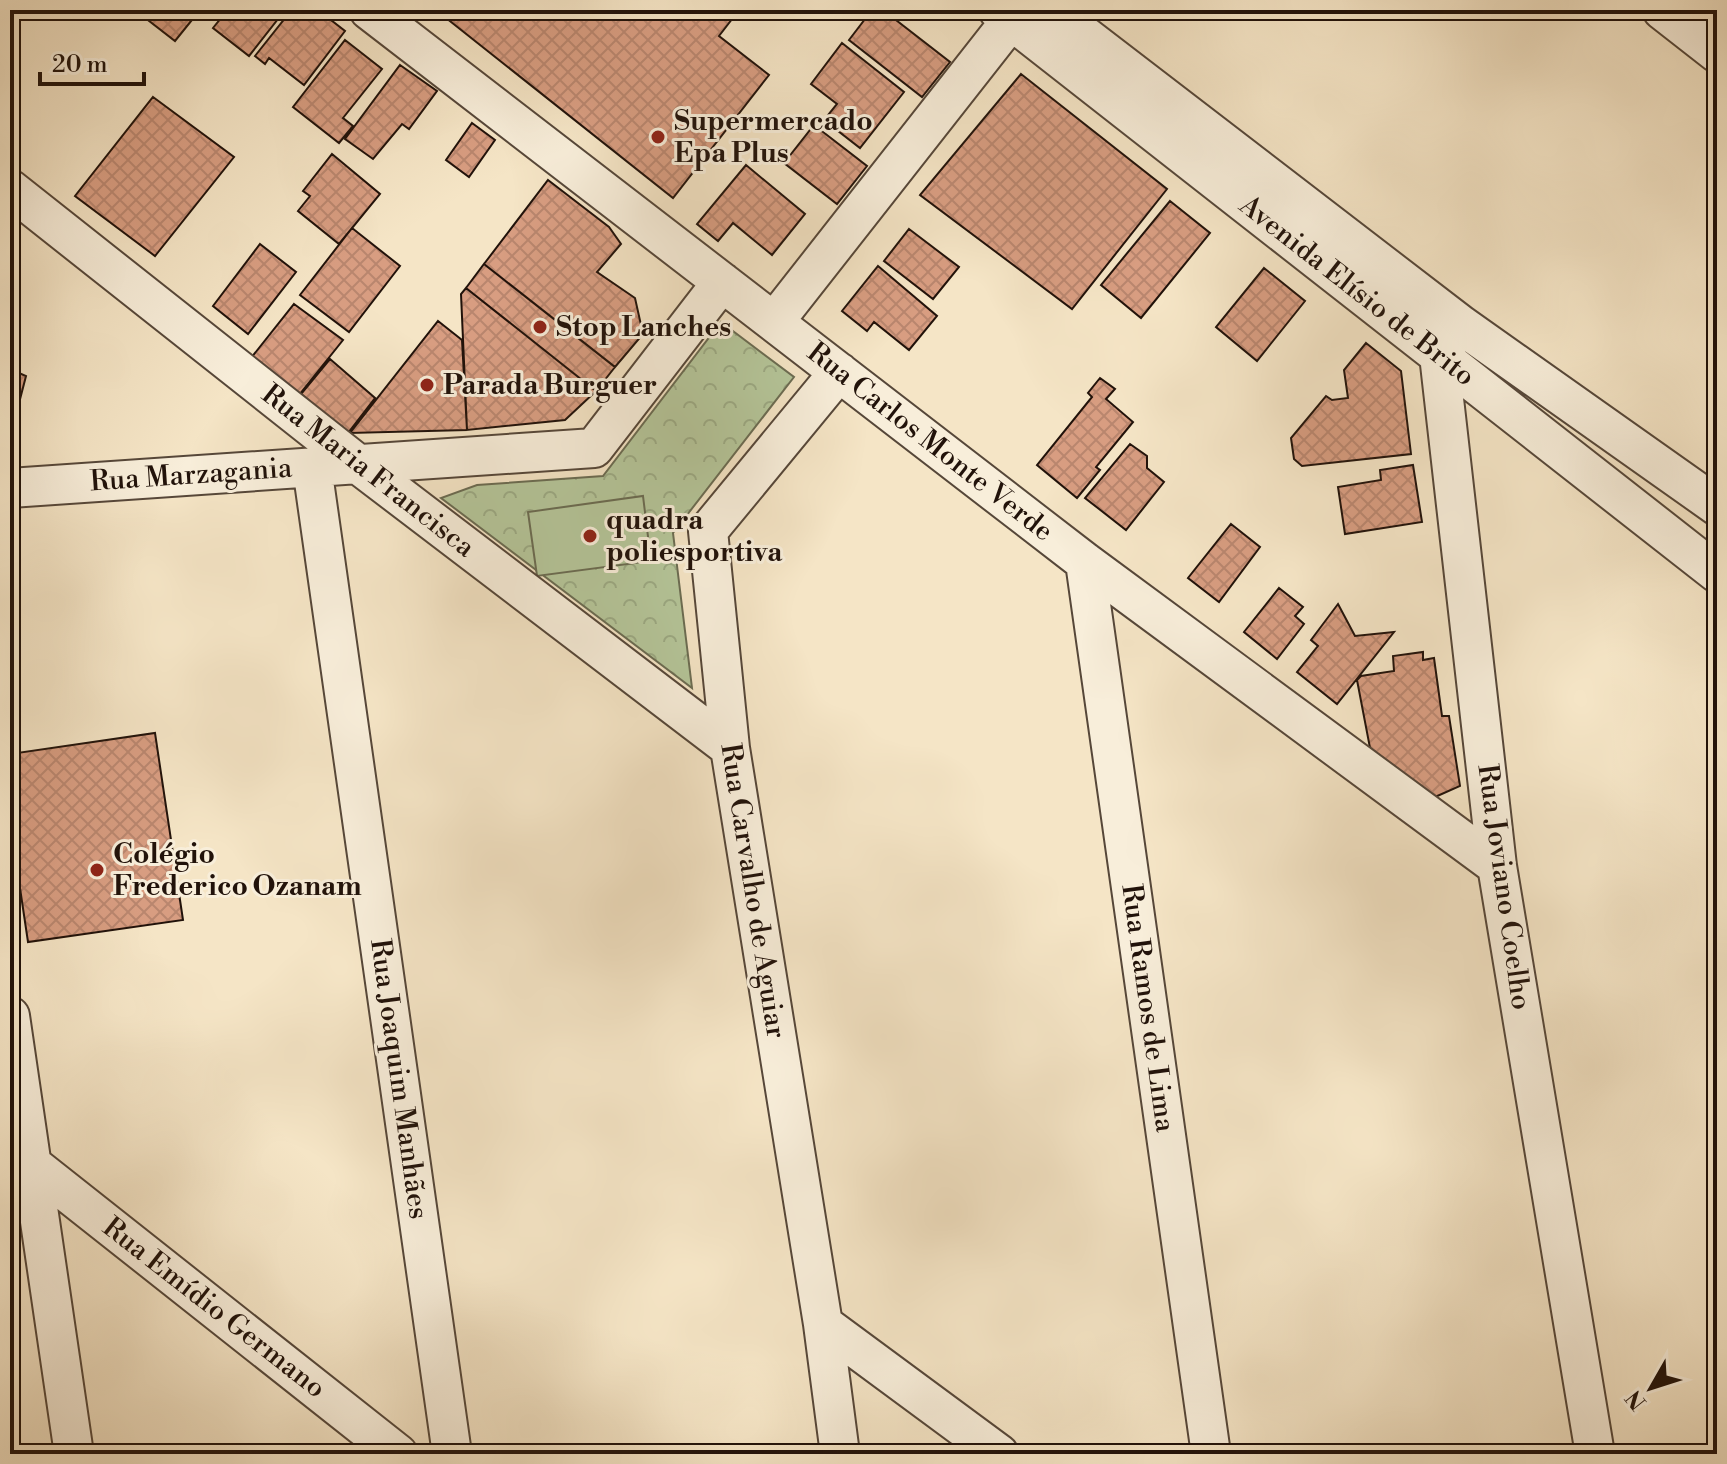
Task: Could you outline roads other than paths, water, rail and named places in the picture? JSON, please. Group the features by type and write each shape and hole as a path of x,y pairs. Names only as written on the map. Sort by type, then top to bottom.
{"street":[{"name":"Rua Carlos Monte Verde","path":"369,10 1085,562 1497,866"},
{"name":"Avenida Elísio de Brito","path":"1051,10 1461,325 1717,506"},
{"path":"1662,10 1717,53"},
{"name":"Avenida Elísio de Brito","path":"1009,14 1717,573"},
{"path":"774,322 1009,14"},
{"name":"Rua Maria Francisca","path":"10,189 359,465 730,748"},
{"name":"Rua Marzagania","path":"10,488 594,448 722,282"},
{"path":"1439,355 1461,325"},
{"name":"Rua Joviano Coelho","path":"1439,355 1497,866 1602,1447"},
{"name":"Rua Carvalho de Aguiar","path":"839,372 708,531 730,748 823,1324 840,1454"},
{"name":"Rua Joaquim Manhães","path":"312,467 452,1454"},
{"name":"Rua Ramos de Lima","path":"1085,562 1211,1454"},
{"path":"10,1016 74,1454"},
{"name":"Rua Emídio Germano","path":"30,1163 398,1454"},
{"path":"823,1324 999,1454"}],"place":[{"name":"Supermercado Epa Plus","path":"658,137"},
{"name":"Stop Lanches","path":"540,327"},
{"name":"Parada Burguer","path":"427,385"},
{"name":"quadra poliesportiva","path":"590,536"},
{"name":"Colégio Frederico Ozanam","path":"97,870"}]}
